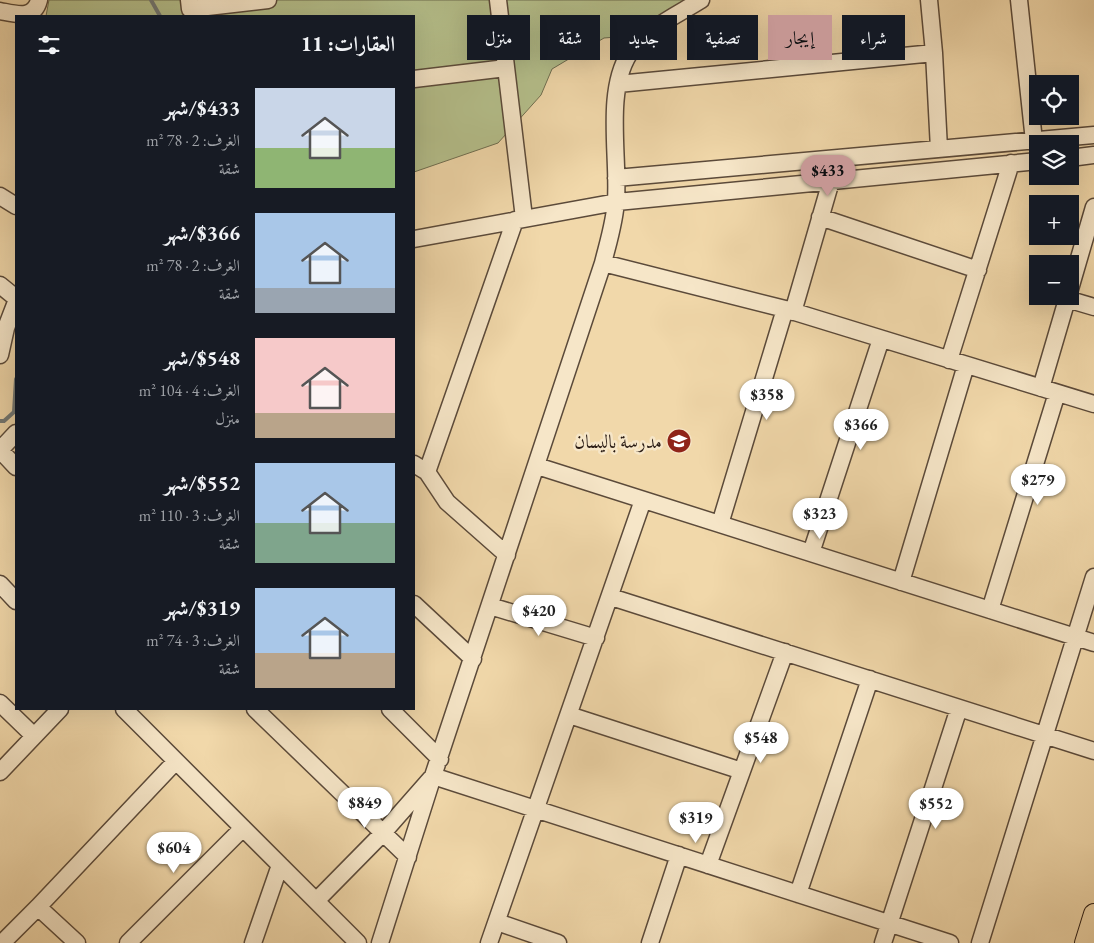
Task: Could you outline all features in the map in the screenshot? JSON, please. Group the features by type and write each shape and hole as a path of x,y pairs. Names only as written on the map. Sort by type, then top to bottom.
{"main road":[{"path":"1085,943 1094,915"}],"street":[{"path":"0,11 27,14 35,10 40,0"},
{"path":"190,0 190,9 215,11 268,0"},
{"path":"498,0 520,219 420,468 447,502 507,555"},
{"path":"380,943 603,263 616,202 616,101 618,84 629,54 643,38 701,0"},
{"path":"929,0 939,149"},
{"path":"1019,0 1033,135"},
{"path":"618,84 934,53"},
{"path":"415,79 506,68"},
{"path":"1083,157 1088,136"},
{"path":"616,178 1029,141"},
{"path":"892,154 894,175"},
{"path":"415,239 616,202 1029,162"},
{"path":"949,360 1011,163"},
{"path":"720,524 831,181"},
{"path":"0,196 15,205"},
{"path":"1079,259 1093,214"},
{"path":"820,217 978,270"},
{"path":"603,263 789,310 1094,404"},
{"path":"0,285 15,297"},
{"path":"1079,300 1094,308"},
{"path":"0,355 6,328 15,305"},
{"path":"1041,388 1065,305"},
{"path":"811,553 881,339"},
{"path":"902,582 966,365"},
{"path":"990,610 1057,393"},
{"path":"15,434 0,449 15,466"},
{"path":"537,466 1094,643"},
{"path":"489,943 644,500"},
{"path":"980,943 1094,577"},
{"path":"0,584 15,599"},
{"path":"611,597 1094,751"},
{"path":"415,605 473,659"},
{"path":"490,606 596,638"},
{"path":"708,865 784,652"},
{"path":"798,894 870,679"},
{"path":"0,703 34,736"},
{"path":"883,943 959,708"},
{"path":"0,772 59,710"},
{"path":"125,710 358,943"},
{"path":"256,710 382,834 408,857"},
{"path":"391,710 440,759"},
{"path":"569,715 742,771"},
{"path":"2,943 176,761"},
{"path":"316,901 382,834 434,776"},
{"path":"434,776 950,943"},
{"path":"128,943 243,828"},
{"path":"650,943 679,855"},
{"path":"253,943 280,865"},
{"path":"38,907 77,943"},
{"path":"497,922 558,943"}],"green space":[{"path":"49,0 684,0 666,15 610,15 610,38 600,40 600,15 540,15 540,60 567,60 552,69 541,95 498,143 415,172 415,15 46,15"}],"waterway":[{"path":"151,0 159,15"},
{"path":"0,421 4,421 14,412 15,396"}],"place":[{"name":"مدرسة بالیسان","path":"679,441"}]}
